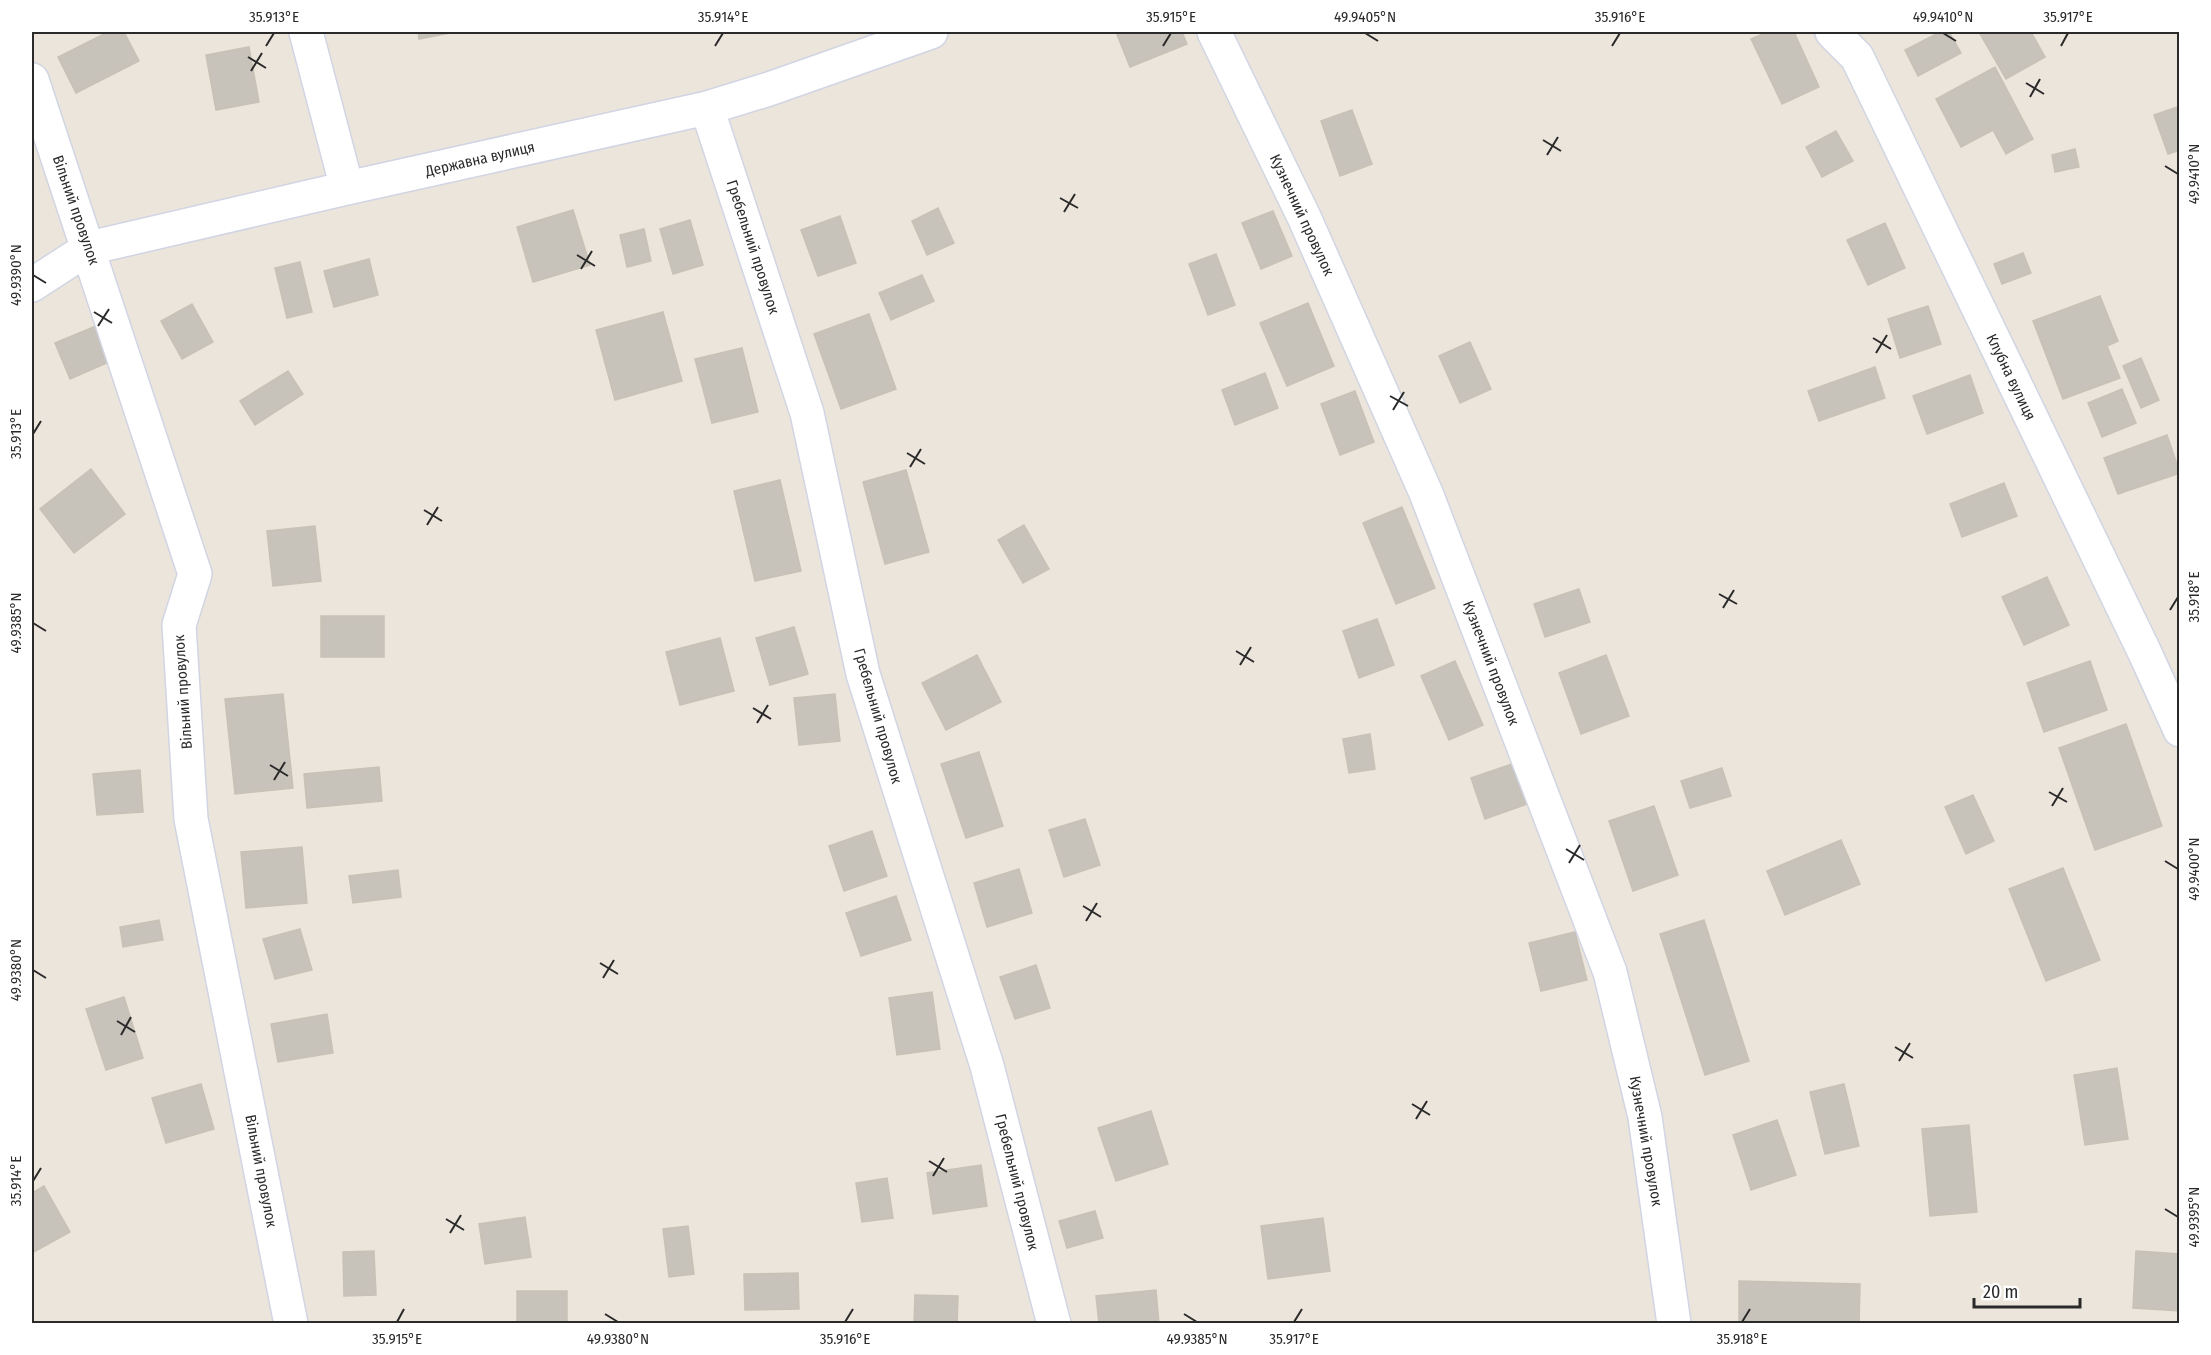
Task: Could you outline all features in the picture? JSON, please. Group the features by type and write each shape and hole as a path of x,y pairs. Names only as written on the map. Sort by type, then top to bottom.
{"street":[{"path":"306,32 347,188"},
{"name":"Державна вулиця","path":"32,285 89,248 707,108 769,89 931,32"},
{"name":"Кузнечний провулок","path":"1214,32 1304,217 1426,493 1610,972 1645,1117 1674,1323"},
{"name":"Клубна вулиця","path":"1832,32 1857,57 2180,730"},
{"name":"Вільний провулок","path":"32,80 195,574 179,625 191,819 291,1323"},
{"name":"Гребельний провулок","path":"707,108 807,412 862,674 987,1066 1054,1323"}],"building":[{"path":"108,32 124,32 139,61 76,93 58,57"},
{"path":"418,32 455,32 419,39"},
{"path":"1116,32 1182,32 1187,44 1130,67"},
{"path":"1768,32 1794,32 1819,87 1782,104 1751,39"},
{"path":"1940,32 1949,32 1961,53 1918,76 1905,50"},
{"path":"1979,32 2031,32 2045,57 2006,79"},
{"path":"249,47 259,102 216,110 206,55"},
{"path":"1995,67 2033,139 2006,154 1993,130 1961,147 1936,99"},
{"path":"2180,106 2180,150 2168,154 2154,115"},
{"path":"1352,110 1372,164 1340,176 1321,121"},
{"path":"1836,131 1853,161 1822,177 1806,147"},
{"path":"2075,149 2079,167 2055,172 2052,155"},
{"path":"938,208 954,243 927,255 912,221"},
{"path":"573,210 590,265 533,282 517,227"},
{"path":"1273,211 1292,256 1261,269 1242,223"},
{"path":"840,216 856,263 818,276 801,230"},
{"path":"690,220 703,265 673,274 660,229"},
{"path":"1885,223 1905,268 1868,285 1847,240"},
{"path":"644,229 651,261 627,267 620,235"},
{"path":"2023,253 2031,273 2002,284 1994,264"},
{"path":"1216,254 1235,305 1208,315 1189,264"},
{"path":"369,259 378,295 334,307 324,271"},
{"path":"300,262 312,312 287,318 275,268"},
{"path":"922,275 934,301 891,320 879,293"},
{"path":"2100,296 2118,341 2107,346 2120,378 2063,399 2033,321"},
{"path":"1308,303 1334,366 1287,386 1260,323"},
{"path":"192,304 213,342 182,359 161,321"},
{"path":"1928,306 1941,344 1900,358 1888,319"},
{"path":"663,312 682,381 615,400 596,330"},
{"path":"869,314 896,389 841,409 814,334"},
{"path":"96,326 111,361 70,379 55,343"},
{"path":"1470,342 1491,389 1460,403 1439,356"},
{"path":"742,348 758,412 712,423 695,359"},
{"path":"2141,358 2159,400 2141,408 2123,366"},
{"path":"1875,367 1885,398 1819,421 1808,391"},
{"path":"288,371 303,394 255,425 240,401"},
{"path":"1265,373 1278,408 1235,425 1222,390"},
{"path":"1970,375 1983,413 1927,434 1913,396"},
{"path":"2122,389 2136,423 2102,437 2088,403"},
{"path":"1355,391 1374,442 1340,455 1321,404"},
{"path":"2167,435 2180,473 2118,494 2104,458"},
{"path":"91,469 125,514 74,553 40,509"},
{"path":"906,470 929,552 885,564 863,482"},
{"path":"780,480 801,571 755,581 734,491"},
{"path":"2004,483 2017,516 1962,537 1950,504"},
{"path":"1402,507 1435,588 1396,604 1363,523"},
{"path":"1024,525 1049,569 1023,583 998,540"},
{"path":"315,526 321,581 273,586 267,531"},
{"path":"2047,577 2069,625 2024,645 2002,597"},
{"path":"1579,589 1590,622 1545,637 1534,604"},
{"path":"321,616 384,616 384,657 321,657"},
{"path":"1377,619 1394,665 1359,678 1343,631"},
{"path":"794,627 808,674 770,685 756,638"},
{"path":"720,638 734,691 680,705 666,652"},
{"path":"977,655 1001,702 946,730 922,683"},
{"path":"1606,655 1629,716 1581,734 1559,673"},
{"path":"1455,661 1483,725 1449,740 1421,676"},
{"path":"2090,661 2107,710 2044,732 2027,683"},
{"path":"283,694 293,788 235,794 225,699"},
{"path":"835,694 840,741 799,745 794,698"},
{"path":"2126,724 2162,826 2095,850 2059,748"},
{"path":"1370,734 1375,769 1349,773 1343,739"},
{"path":"979,752 1003,826 966,838 941,764"},
{"path":"1512,764 1527,804 1485,819 1471,778"},
{"path":"379,767 382,801 307,808 304,774"},
{"path":"1722,768 1731,796 1690,808 1681,781"},
{"path":"140,770 143,812 97,815 93,774"},
{"path":"1973,795 1994,841 1966,854 1945,807"},
{"path":"1654,806 1678,875 1633,891 1609,821"},
{"path":"1085,819 1100,865 1064,877 1049,830"},
{"path":"872,831 887,876 844,891 829,846"},
{"path":"1841,840 1860,884 1785,915 1767,871"},
{"path":"302,847 307,903 246,908 241,852"},
{"path":"2063,868 2100,960 2046,981 2009,889"},
{"path":"1019,869 1032,913 987,927 974,883"},
{"path":"398,870 401,897 353,903 349,876"},
{"path":"896,896 911,940 861,956 846,913"},
{"path":"159,920 163,940 123,947 120,927"},
{"path":"1704,920 1749,1061 1705,1075 1660,934"},
{"path":"300,929 312,970 275,979 263,939"},
{"path":"1575,932 1587,980 1541,991 1529,943"},
{"path":"1036,965 1050,1008 1015,1019 1000,977"},
{"path":"932,992 940,1049 897,1055 889,998"},
{"path":"124,997 143,1058 106,1070 86,1009"},
{"path":"327,1014 333,1053 278,1062 271,1024"},
{"path":"2117,1068 2128,1139 2085,1145 2074,1075"},
{"path":"201,1084 214,1129 166,1143 152,1098"},
{"path":"1844,1084 1859,1146 1825,1154 1810,1092"},
{"path":"1151,1111 1168,1164 1116,1181 1098,1128"},
{"path":"1777,1120 1796,1175 1751,1190 1733,1135"},
{"path":"1969,1125 1977,1212 1930,1216 1922,1129"},
{"path":"981,1165 987,1206 933,1214 927,1173"},
{"path":"887,1178 893,1218 862,1222 856,1183"},
{"path":"44,1186 70,1232 32,1253 32,1193"},
{"path":"1095,1211 1103,1238 1067,1248 1059,1221"},
{"path":"525,1217 531,1257 485,1264 479,1224"},
{"path":"1323,1218 1330,1271 1268,1279 1261,1226"},
{"path":"688,1226 694,1274 669,1277 663,1229"},
{"path":"374,1251 376,1295 344,1296 343,1252"},
{"path":"2136,1251 2180,1254 2180,1311 2133,1308"},
{"path":"798,1273 799,1309 745,1310 744,1274"},
{"path":"1739,1281 1860,1284 1859,1324 1739,1324"},
{"path":"1156,1290 1159,1324 1099,1324 1096,1296"},
{"path":"517,1291 567,1291 567,1324 517,1324"},
{"path":"915,1295 958,1296 957,1324 914,1324"}]}
